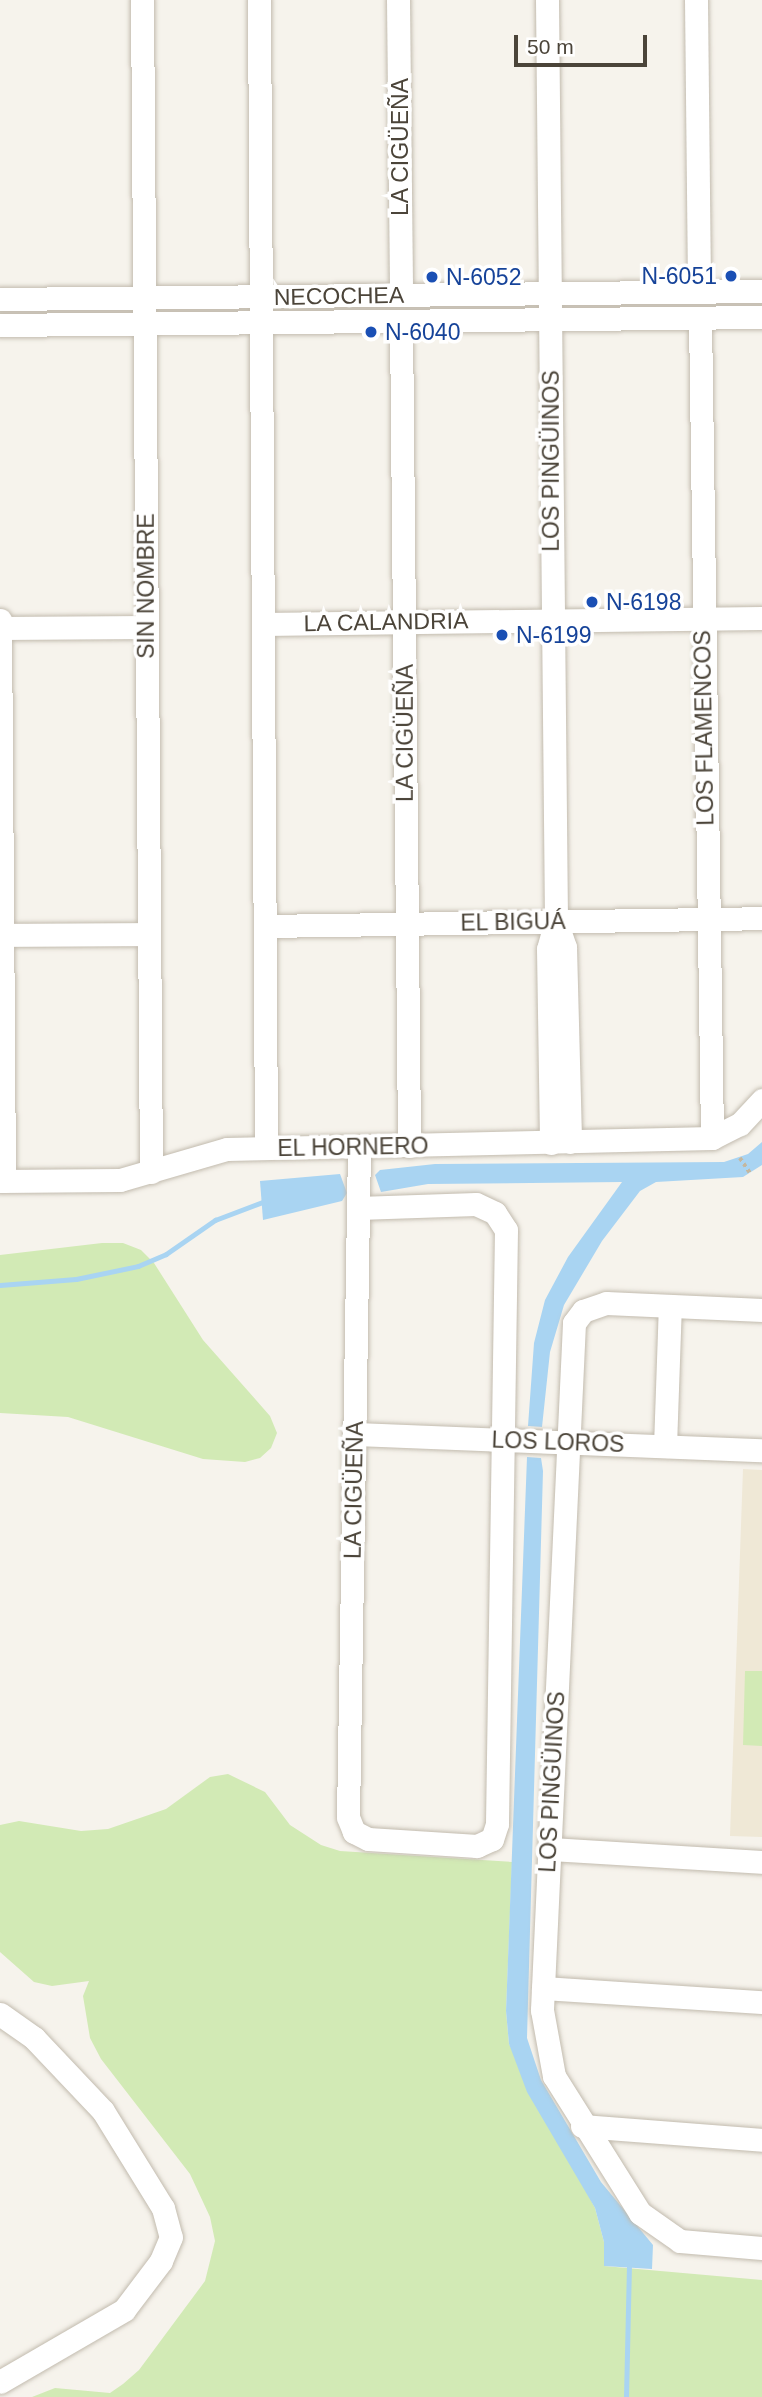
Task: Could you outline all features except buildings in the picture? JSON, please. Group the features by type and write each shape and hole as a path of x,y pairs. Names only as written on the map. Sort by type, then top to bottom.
{"street":[{"name":"SIN NOMBRE","path":"142,0 151,1172"},
{"path":"259,0 266,1148"},
{"name":"LA CIGÜEÑA","path":"398,0 401,295"},
{"name":"LOS PINGÜINOS","path":"547,0 556,921 565,947 561,1143"},
{"path":"696,0 699,292"},
{"name":"NECOCHEA","path":"0,299 762,291"},
{"name":"NECOCHEA","path":"0,326 762,317"},
{"name":"LOS FLAMENCOS","path":"700,318 706,919 712,1138"},
{"name":"LA CIGÜEÑA","path":"401,321 409,1146"},
{"name":"LA CALANDRIA","path":"262,624 762,618"},
{"path":"0,620 2,1181"},
{"path":"0,628 147,627"},
{"name":"EL BIGUÁ","path":"265,926 762,918"},
{"path":"1,935 149,934"},
{"path":"712,1138 740,1124 762,1100"},
{"name":"EL HORNERO","path":"2,1181 120,1180 151,1172 204,1152 266,1148 712,1138"},
{"name":"LA CIGÜEÑA","path":"359,1147 348,1817 354,1832 368,1839 477,1846 492,1839 497,1824 504,1440"},
{"path":"358,1208 467,1203 495,1213 507,1239 504,1440"},
{"name":"LOS PINGÜINOS","path":"670,1306 606,1303 583,1311 572,1330 543,1988 547,2054 582,2126 652,2225 680,2241 762,2248"},
{"path":"665,1446 670,1306 762,1310"},
{"name":"LOS LOROS","path":"355,1434 762,1450"},
{"path":"550,1849 762,1862"},
{"path":"543,1988 762,2001"},
{"path":"0,2014 34,2038 98,2105 163,2208 171,2237 162,2261 124,2310 0,2382"},
{"path":"582,2126 762,2140"}],"path":[{"path":"740,1158 750,1173"}],"shaded area":[{"path":"743,1469 762,1470 762,1837 730,1836"}],"green space":[{"path":"123,1243 141,1250 154,1263 203,1340 270,1416 277,1433 271,1448 260,1458 245,1462 203,1459 68,1417 0,1413 0,1255"},
{"path":"745,1671 762,1671 762,1746 743,1745"},
{"path":"228,1774 265,1792 290,1825 321,1845 340,1851 512,1862 506,2011 509,2044 595,2208 604,2242 604,2266 762,2280 762,2397 32,2397 55,2388 110,2393 123,2384 139,2370 205,2281 215,2241 210,2217 190,2174 101,2059 90,2038 83,1996 89,1981 52,1986 34,1982 0,1952 0,1825 19,1821 81,1831 108,1829 166,1809 210,1777"}],"water":[{"path":"762,1142 762,1165 743,1177 656,1182 640,1191 602,1241 564,1305 550,1352 542,1427 528,1426 534,1343 545,1300 568,1257 622,1182 428,1184 381,1192 375,1175 380,1170 435,1164 724,1162 748,1154"},
{"path":"340,1174 347,1193 342,1201 263,1220 260,1181"},
{"path":"527,1457 541,1458 543,1471 527,2038 541,2080 601,2182 653,2245 652,2269 604,2266 604,2242 595,2208 527,2092 509,2044 506,2011"}],"waterway":[{"path":"0,1285 76,1279 138,1266 166,1254 215,1220 268,1200"},
{"path":"626,2397 629,2261"}],"place":[{"name":"N-6051","path":"731,276"},
{"name":"N-6052","path":"432,277"},
{"name":"N-6040","path":"371,332"},
{"name":"N-6198","path":"592,602"},
{"name":"N-6199","path":"502,635"}]}
